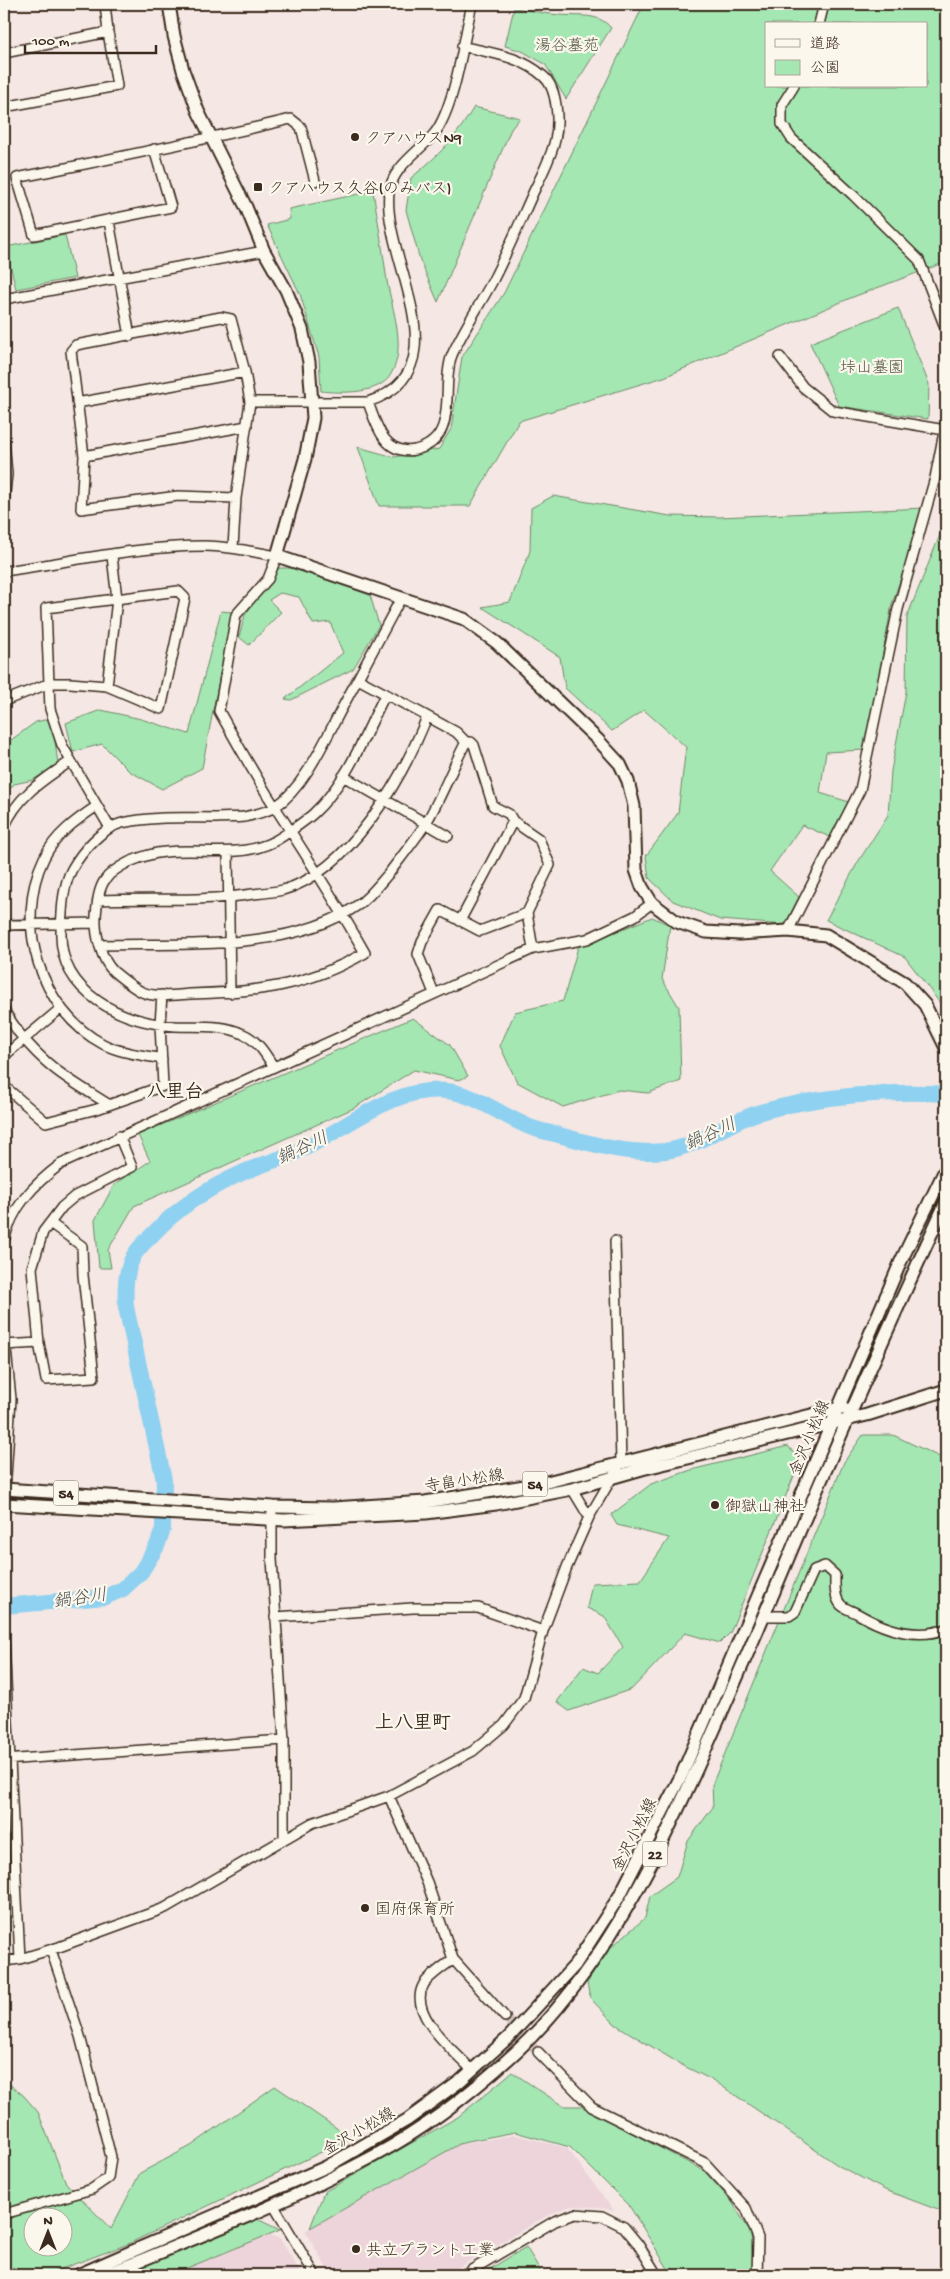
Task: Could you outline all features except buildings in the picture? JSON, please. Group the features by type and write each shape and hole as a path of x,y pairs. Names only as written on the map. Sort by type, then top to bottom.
{"main road":[{"path":"169,4 174,36 183,70 198,111 246,207 264,251 286,290 302,329 309,362 313,418 305,459 277,556 464,620 497,643 598,740 620,764 628,781 634,806 636,870 642,888 652,903 677,922 706,932 739,934 788,931 826,935 905,983 925,1005 946,1048"},
{"name":"金沢小松線","path":"78,2275 326,2167 408,2120 459,2082 510,2037 575,1965 620,1895 682,1774 901,1261 946,1168"},
{"name":"金沢小松線","path":"104,2275 274,2206 374,2156 414,2131 442,2112 518,2049 553,2012 584,1973 636,1890 697,1769 764,1616 848,1415 946,1202"},
{"name":"寺畠小松線","path":"4,1505 272,1519 426,1513 496,1504 572,1489 832,1423 848,1415 867,1415 946,1390"},
{"name":"寺畠小松線","path":"4,1489 273,1507 333,1508 424,1502 543,1483 839,1408 848,1415"}],"street":[{"path":"4,107 117,86 105,4"},
{"path":"250,402 368,402 386,394 406,378 412,363 417,339 410,299 390,218 389,192 402,164 434,134 446,115 472,4"},
{"path":"820,22 824,4"},
{"path":"4,53 108,32"},
{"path":"368,402 380,435 388,444 402,450 416,450 436,438 445,422 451,358 502,262 548,160 555,140 558,112 548,80 514,58 462,46"},
{"path":"793,88 782,105 782,124 791,138 853,195 919,260 946,330"},
{"path":"154,150 171,207 34,235 17,178 211,138 291,119 301,127 315,181"},
{"path":"109,221 121,278 130,336"},
{"path":"4,299 264,251"},
{"path":"234,548 236,498 250,402 245,372 230,319 221,317 76,345 71,351 84,456 81,509 178,496 236,498"},
{"path":"780,357 803,387 833,412 945,426 935,478 898,609 860,790 788,931"},
{"path":"77,403 245,372"},
{"path":"84,456 247,426"},
{"path":"4,441 4,501"},
{"path":"4,571 168,548 207,546 234,548 277,556 268,579 236,615 218,711 275,807 291,829 343,913 364,953 323,975 297,983 262,990 162,995 143,992 124,980 107,965 100,945 96,923 98,900 104,880 120,866 146,855 166,851 238,852 263,846 282,837 291,829 313,814 343,776 385,695"},
{"path":"107,686 117,599 112,556"},
{"path":"4,701 50,683 107,686 161,708 185,598 178,591 46,608 50,683 50,709 62,745 110,828"},
{"path":"273,1066 256,1041 234,1030 160,1024 127,1015 108,1007 90,996 76,982 68,969 64,957 61,939 64,895 72,868 90,845 110,828 121,823 158,819 242,817 275,807 309,770 401,598"},
{"path":"358,679 456,732 466,742 471,742 474,745 493,806 510,814 512,821 539,839 550,865 527,913 533,949"},
{"path":"98,900 229,898 282,890 317,873 353,841 385,799 415,744 427,717"},
{"path":"100,945 229,942 270,938 301,932 358,905 373,891 426,822 466,742"},
{"path":"4,828 10,811 30,789 71,762"},
{"path":"343,776 448,836"},
{"path":"98,806 76,819 58,838 44,858 30,906 30,924 34,949 45,981 60,1009 103,1044 136,1054 162,1059"},
{"path":"460,921 512,821"},
{"path":"228,852 230,993"},
{"path":"4,1241 18,1205 38,1182 61,1164 533,949 587,939 635,916 652,903"},
{"path":"434,993 418,954 422,942 440,910 480,930 527,913"},
{"path":"4,925 96,923"},
{"path":"4,1086 46,1122 163,1086 160,1024 162,995"},
{"path":"4,1056 60,1009"},
{"path":"4,1010 25,1039 50,1067 77,1087 108,1104"},
{"path":"50,1223 82,1246 82,1275 94,1377 46,1380 39,1344 32,1268 43,1232 62,1207 75,1196 132,1167 120,1136"},
{"path":"4,1961 20,1959 52,1950 165,1908 312,1823 390,1796 473,1751 504,1725 524,1698 543,1631 589,1517 621,1462 615,1241"},
{"path":"4,1329 11,1400 4,1505"},
{"path":"5,1345 39,1344"},
{"path":"572,1489 589,1517"},
{"path":"273,1507 275,1617 284,1740 284,1838"},
{"path":"764,1616 789,1616 795,1612 814,1570 825,1566 835,1575 836,1594 841,1605 877,1625 916,1633 937,1632 946,1629"},
{"path":"275,1617 413,1608 478,1608 543,1631"},
{"path":"4,1642 6,1760 20,1959"},
{"path":"6,1760 284,1740"},
{"path":"390,1796 426,1882 453,1958 505,2017"},
{"path":"4,2214 92,2189 108,2178 111,2157 80,2036 52,1950"},
{"path":"453,1958 424,1985 421,1997 422,2011 432,2028 472,2070"},
{"path":"538,2052 592,2107 704,2163 746,2208 758,2238 757,2275"},
{"path":"274,2206 315,2275"},
{"path":"463,2275 554,2221 575,2214 602,2216 624,2227 638,2244 657,2275"}],"shaded area":[{"path":"515,2135 567,2148 614,2211 598,2207 570,2206 548,2215 445,2275 331,2275 305,2231 460,2144"},
{"path":"249,2227 280,2239 302,2275 132,2275"}],"green space":[{"path":"644,4 946,4 946,262 853,297 664,377 519,421 470,506 379,506 358,447 394,457 439,449 451,429 462,357 504,293"},
{"name":"湯谷墓苑","path":"514,8 594,17 600,19 611,28 566,99 545,64 522,51 505,46"},
{"path":"474,107 520,118 511,129 438,302 420,260 406,210 411,178 446,146"},
{"path":"373,191 387,281 397,328 398,352 396,363 386,381 378,386 349,392 321,391 319,357 300,294 267,225 290,219 289,209"},
{"path":"65,235 75,278 16,289 6,247"},
{"name":"垰山墓園","path":"898,308 929,384 928,419 839,406 810,343"},
{"path":"553,496 670,516 720,517 925,508 892,604 865,750 826,752 820,793 849,802 830,837 802,825 770,871 799,897 785,925 720,920 673,901 649,878 646,856 678,813 686,747 644,710 612,731 565,688 560,657 482,607 510,602 530,551 531,508"},
{"path":"946,520 946,1011 905,957 826,920 858,862 888,815 891,771 906,692 907,617"},
{"path":"279,568 292,568 370,595 379,625 353,669 291,700 285,699 343,653 330,622 313,624 299,597 280,593 269,600 281,612 249,645 239,637 245,615"},
{"path":"221,611 232,612 202,768 162,789 129,771 102,744 73,752 66,723 101,710 141,719 189,734"},
{"path":"52,718 58,764 33,780 14,784 4,796 4,745 36,722"},
{"path":"652,917 670,925 662,979 679,1007 681,1081 648,1093 619,1090 563,1107 517,1082 500,1046 515,1012 563,1001 578,947"},
{"path":"413,1018 450,1045 468,1076 459,1080 414,1070 354,1108 134,1206 108,1250 111,1268 99,1268 95,1220 114,1185 150,1161 138,1135"},
{"path":"863,1435 893,1435 946,1460 946,2213 885,2190 839,2166 716,2082 680,2064 615,2024 590,1998 587,1983 609,1949 645,1918 650,1896 677,1877 688,1841 713,1807 712,1785 844,1462"},
{"path":"788,1446 800,1461 730,1633 720,1643 685,1633 632,1689 569,1711 557,1702 583,1667 598,1673 623,1647 604,1616 587,1608 592,1583 640,1581 669,1538 617,1525 611,1515 651,1484 691,1470"},
{"path":"512,2072 563,2106 581,2106 704,2171 732,2202 751,2233 754,2275 672,2275 630,2207 570,2147 515,2132 463,2142 310,2228 324,2192 458,2117"},
{"path":"4,2080 23,2095 38,2112 66,2183 111,2229 140,2173 191,2146 275,2086 351,2138 128,2244 45,2275 4,2275"},
{"path":"255,2218 280,2230 170,2275 118,2275"},
{"path":"526,2247 543,2275 480,2275"}],"waterway":[{"name":"鍋谷川","path":"4,1606 105,1597 123,1589 141,1572 157,1546 163,1529 164,1480 126,1307 127,1275 130,1263 137,1251 162,1225 194,1199 218,1185 244,1172 301,1150 392,1100 428,1091 446,1091 466,1096 541,1131 612,1148 638,1152 665,1151 678,1148 703,1139 751,1115 808,1101 855,1095 946,1094"}],"tunnel":[{"path":"505,2017 538,2052"}],"place":[{"name":"クアハウスN9","path":"355,137"},
{"name":"クアハウス久谷(のみバス)","path":"258,187"},
{"name":"御獄山神社","path":"715,1505"},
{"name":"国府保育所","path":"365,1908"},
{"name":"共立プラント工業","path":"356,2249"}],"district":[{"name":"八里台","path":"175,1090"},
{"name":"上八里町","path":"413,1721"}]}
